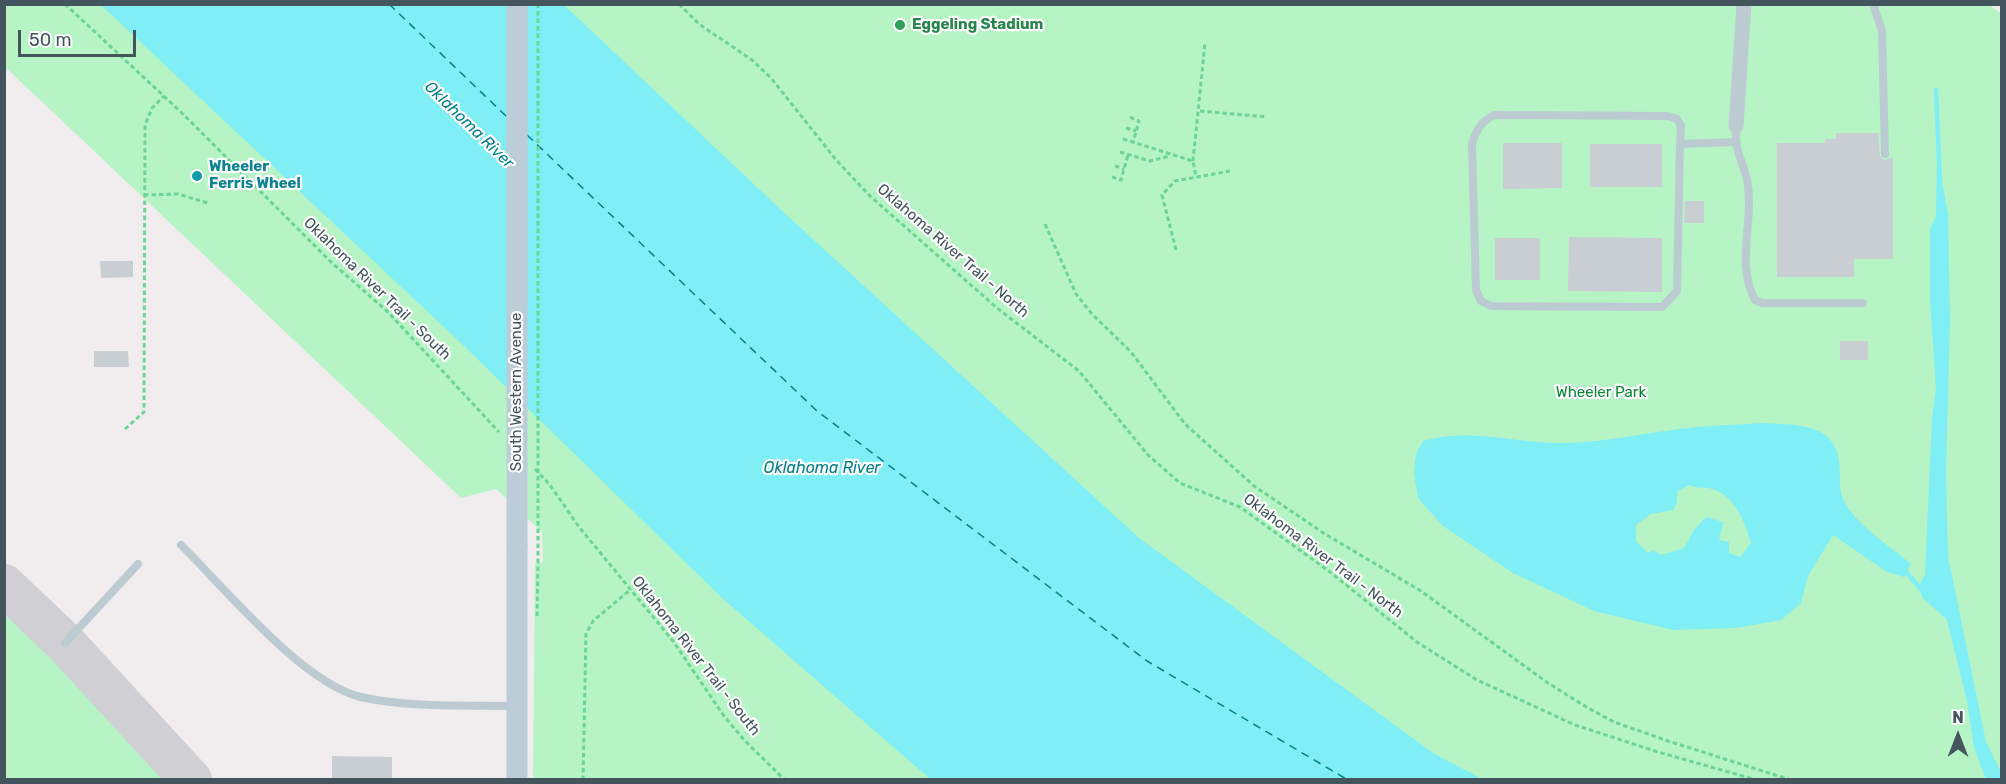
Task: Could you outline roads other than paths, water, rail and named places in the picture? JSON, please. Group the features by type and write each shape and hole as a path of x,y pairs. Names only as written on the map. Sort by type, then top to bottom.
{"main road":[{"name":"South Western Avenue","path":"517,4 517,780"}],"street":[{"path":"1736,126 1744,4"}],"lane":[{"path":"1873,4 1882,32 1885,153"},
{"path":"1494,115 1668,116 1677,119 1681,126 1680,144 1677,291 1670,302 1662,307 1650,307 1491,306 1481,301 1476,290 1472,144 1476,131 1483,121 1494,115"},
{"path":"1736,126 1735,142 1747,181 1746,280 1755,300 1762,303 1863,303"},
{"path":"1680,144 1735,142"},
{"path":"181,545 298,662 330,685 358,696 390,702 517,706"},
{"path":"65,643 138,564"}],"water":[{"name":"Oklahoma River","path":"101,5 564,5 780,209 1139,538 1433,753 1482,779 930,779 721,597 461,343"},
{"path":"1941,153 1942,181 1948,214 1950,321 1946,473 1948,556 1986,742 2001,772 2001,779 1986,779 1974,748 1967,701 1947,620 1922,597 1919,585 1925,575 1932,418 1936,388 1930,302 1930,228 1936,217 1937,154"},
{"path":"1762,423 1810,428 1821,432 1829,439 1836,448 1840,487 1844,501 1857,519 1911,564 1904,577 1887,572 1833,535 1808,576 1801,603 1781,620 1736,628 1673,630 1594,611 1513,573 1443,526 1418,498 1414,473 1416,454 1423,441 1440,437 1473,436 1555,443 1583,442 1689,428","holes":["1689,485 1713,489 1734,504 1751,543 1740,557 1729,553 1729,542 1719,540 1723,522 1706,517 1694,530 1684,548 1661,555 1653,550 1648,553 1636,541 1636,525 1651,514 1673,510 1677,503 1677,492"]}],"waterway":[{"path":"1936,90 1939,159"},
{"path":"1907,573 1924,593"}],"place":[{"name":"Eggeling Stadium","path":"900,25"},
{"name":"Wheeler Ferris Wheel","path":"197,176"}],"park label":[{"name":"Wheeler Park","path":"1601,393"}]}
